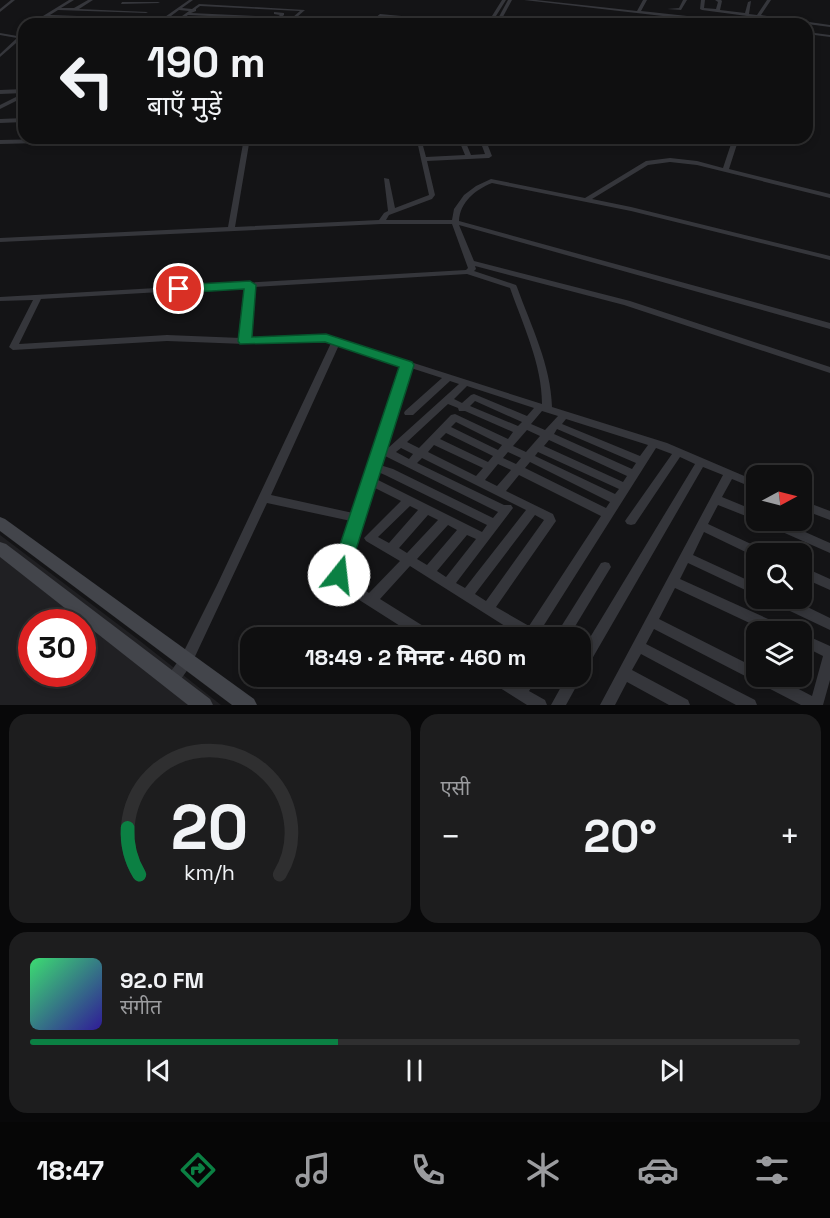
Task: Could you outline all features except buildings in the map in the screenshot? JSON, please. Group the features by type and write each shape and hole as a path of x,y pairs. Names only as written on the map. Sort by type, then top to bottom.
{"street":[{"path":"0,11 14,0"},
{"path":"90,1 72,0 45,16 94,18"},
{"path":"116,7 128,0"},
{"path":"168,18 191,0"},
{"path":"180,9 196,0"},
{"path":"493,18 504,0"},
{"path":"500,18 510,0"},
{"path":"526,0 641,9 702,18"},
{"path":"546,0 712,18"},
{"path":"641,9 645,0"},
{"path":"664,8 680,9 685,0"},
{"path":"703,0 702,9 766,18"},
{"path":"717,0 720,1 718,11"},
{"path":"758,17 769,0"},
{"path":"68,17 90,1"},
{"path":"121,18 140,2"},
{"path":"122,3 161,2"},
{"path":"137,18 161,2"},
{"path":"747,15 750,2"},
{"path":"181,18 199,5 303,10 294,18"},
{"path":"57,9 116,7 146,12"},
{"path":"641,9 654,7"},
{"path":"80,8 125,11 132,9"},
{"path":"180,9 283,14 278,18 187,14"},
{"path":"230,16 235,11"},
{"path":"376,18 381,15 413,18"},
{"path":"813,24 830,26"},
{"path":"813,33 830,35"},
{"path":"0,34 18,36"},
{"path":"1,54 18,40"},
{"path":"0,92 18,93"},
{"path":"0,106 18,96"},
{"path":"0,120 18,120"},
{"path":"0,142 18,142"},
{"path":"231,229 246,144"},
{"path":"382,219 392,212 432,196 420,144"},
{"path":"464,144 469,157"},
{"path":"424,159 489,156 484,144"},
{"path":"725,170 734,144"},
{"path":"586,200 648,162 683,160 830,196"},
{"path":"386,179 392,212"},
{"path":"478,481 524,426 544,408 548,396 513,287 469,268 455,222 456,213 466,196 489,182 661,216 830,258"},
{"path":"0,240 382,219 455,222 830,326"},
{"path":"0,299 250,285 469,268 627,303 830,370"},
{"path":"245,341 250,285"},
{"path":"38,297 13,347 167,338 245,341 323,338 654,443 746,481"},
{"path":"171,681 186,660 336,342"},
{"path":"407,365 384,451 369,480 339,570 340,579 414,627"},
{"path":"410,413 448,378"},
{"path":"384,451 400,443 465,383"},
{"path":"411,463 483,389"},
{"path":"474,397 524,426"},
{"path":"447,400 547,435 634,474"},
{"path":"499,491 564,415"},
{"path":"455,417 517,470 608,514"},
{"path":"556,425 642,461"},
{"path":"444,428 500,454"},
{"path":"433,440 500,454 529,457 617,500"},
{"path":"400,443 548,516 550,521 488,608"},
{"path":"539,627 654,443"},
{"path":"537,447 625,488"},
{"path":"384,451 505,510"},
{"path":"631,521 678,453"},
{"path":"591,649 701,462"},
{"path":"374,467 389,472 495,524"},
{"path":"610,704 624,673 729,474"},
{"path":"369,480 484,538"},
{"path":"263,498 357,518"},
{"path":"448,584 514,499"},
{"path":"716,499 746,512"},
{"path":"370,538 409,500"},
{"path":"467,595 533,508"},
{"path":"391,549 426,509"},
{"path":"812,509 830,516"},
{"path":"371,600 446,519"},
{"path":"0,523 248,705"},
{"path":"701,526 746,547"},
{"path":"429,572 465,529"},
{"path":"791,531 830,548"},
{"path":"350,539 370,538 519,627"},
{"path":"0,548 203,705"},
{"path":"686,557 746,585"},
{"path":"567,627 604,567"},
{"path":"812,577 830,585"},
{"path":"673,581 759,621"},
{"path":"798,609 830,624"},
{"path":"651,621 746,670"},
{"path":"780,687 815,705 830,654 812,645"},
{"path":"638,646 750,705"},
{"path":"624,673 683,705"},
{"path":"512,687 540,705"},
{"path":"520,692 524,687"},
{"path":"558,705 568,687"}],"shaded area":[{"path":"0,535 140,641 221,705 0,705"}],"route":[{"path":"179,289 250,285 245,341 326,338 407,365 339,575"}]}
